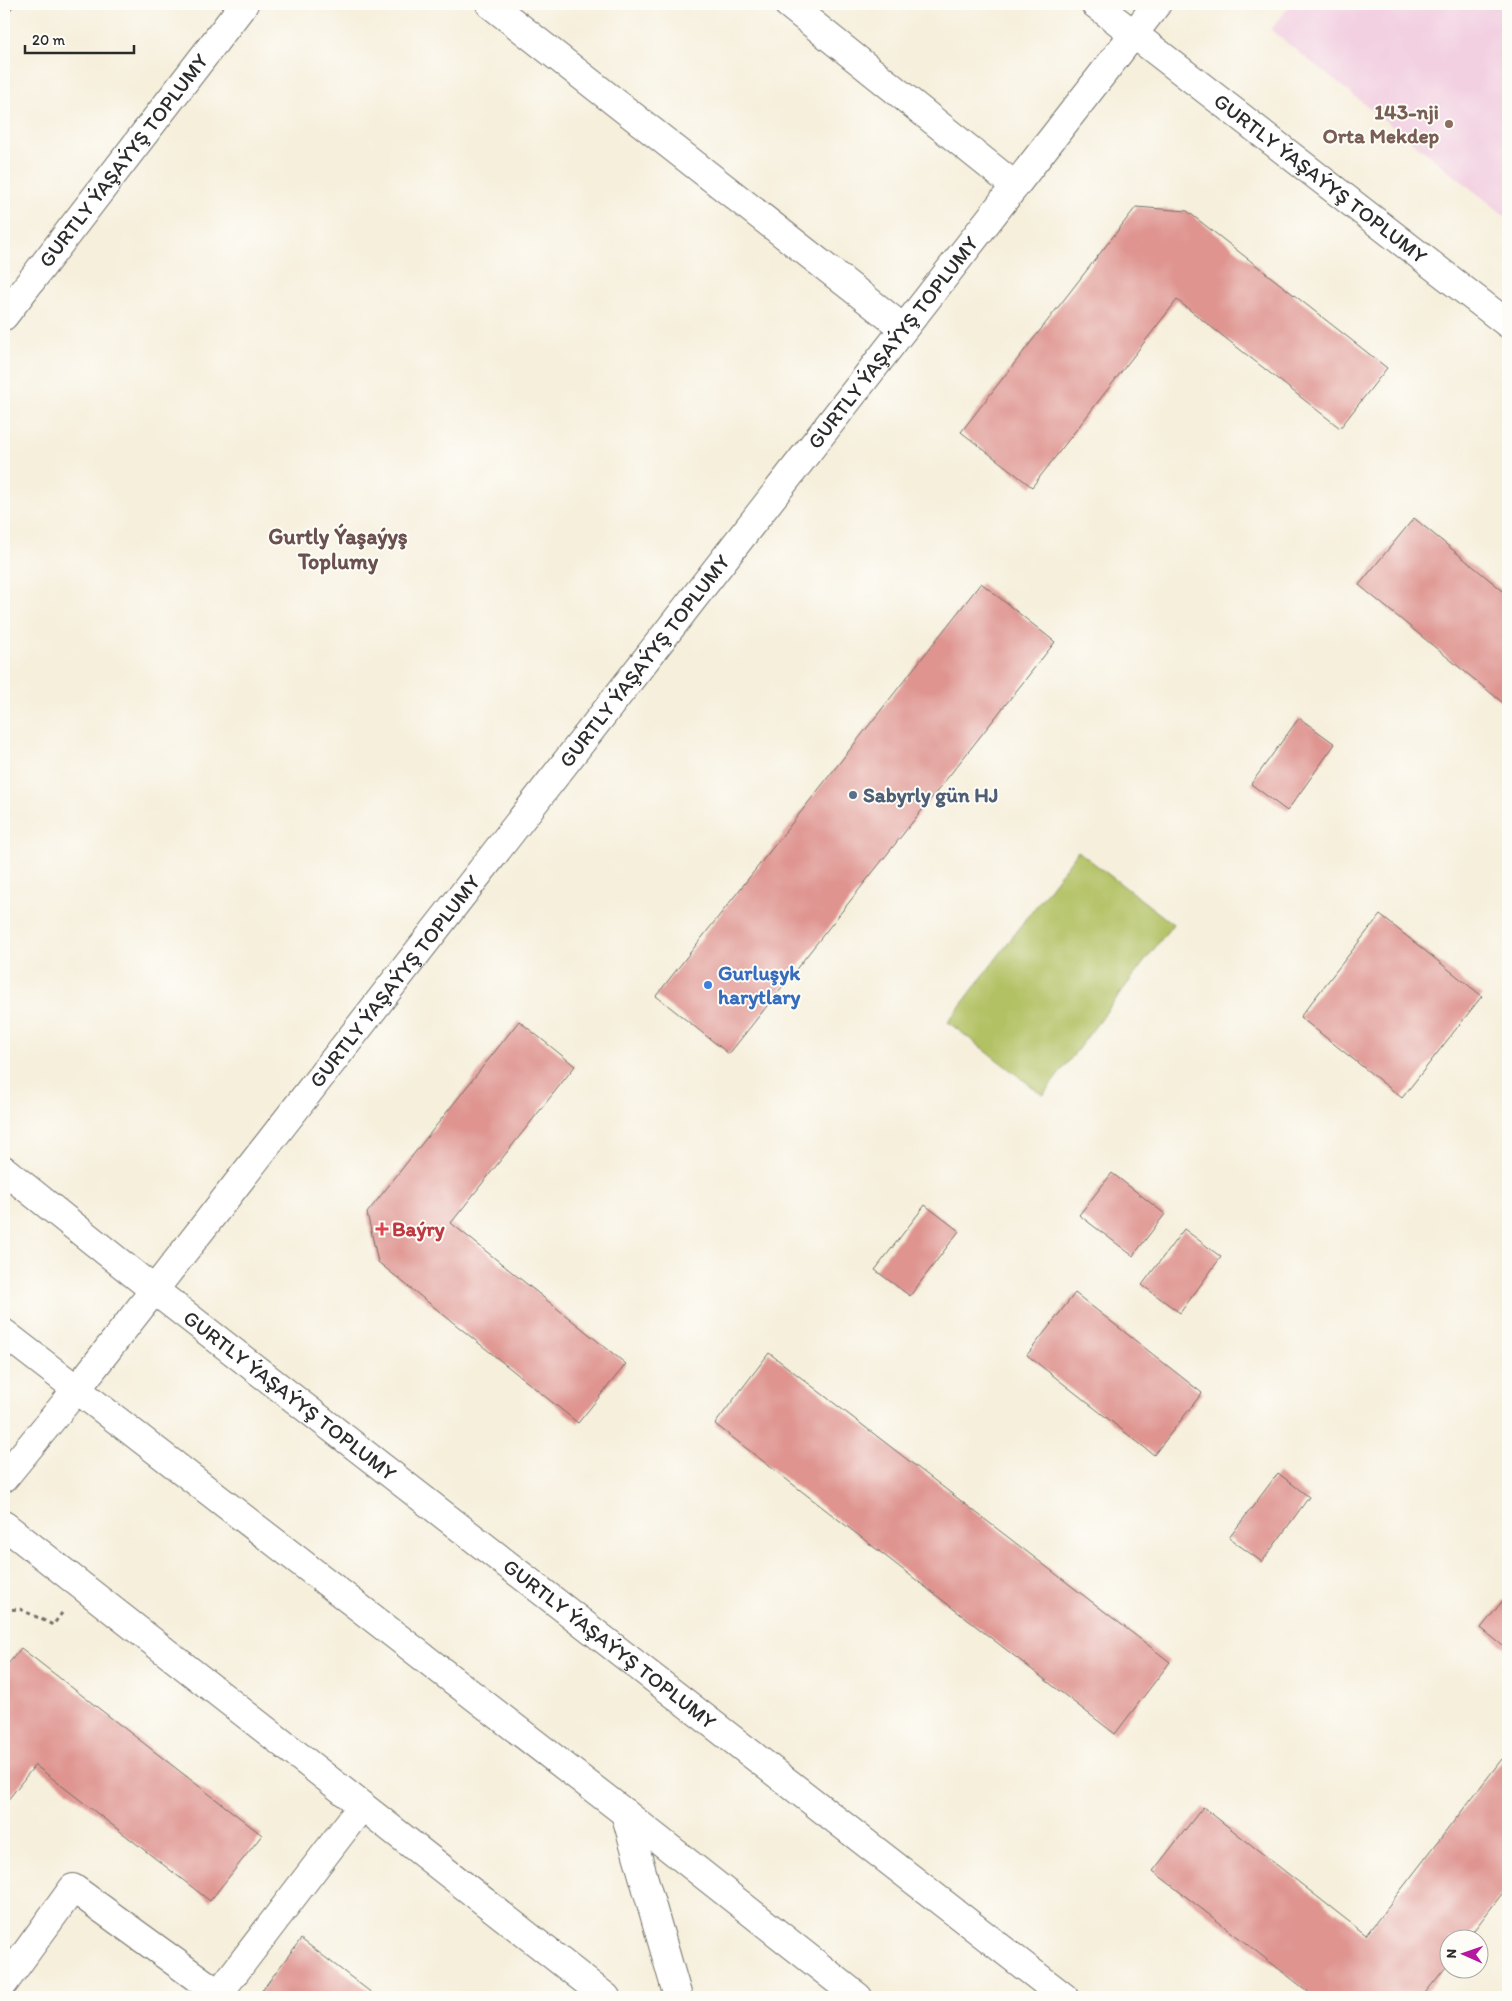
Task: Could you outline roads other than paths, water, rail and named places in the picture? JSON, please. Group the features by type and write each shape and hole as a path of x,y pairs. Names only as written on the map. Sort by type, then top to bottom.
{"street":[{"name":"GURTLY ÝAŞAÝYŞ TOPLUMY","path":"4,316 244,4"},
{"path":"490,4 903,328"},
{"path":"788,4 1015,186"},
{"name":"GURTLY ÝAŞAÝYŞ TOPLUMY","path":"1096,4 1508,324"},
{"name":"GURTLY ÝAŞAÝYŞ TOPLUMY","path":"4,1478 77,1389 1157,4"},
{"name":"GURTLY ÝAŞAÝYŞ TOPLUMY","path":"4,1170 154,1290 1064,1997"},
{"path":"4,1333 625,1813 858,1997"},
{"path":"4,1525 606,1997"},
{"path":"4,1983 72,1888 217,1996 362,1806"},
{"path":"625,1813 678,1997"}],"place":[{"name":"143-nji Orta Mekdep","path":"1449,124"},
{"name":"Sabyrly gün HJ","path":"853,795"},
{"name":"Gurluşyk harytlary","path":"708,985"},
{"name":"Baýry","path":"382,1229"}],"district":[{"name":"Gurtly Ýaşaýyş Toplumy","path":"338,548"}]}
